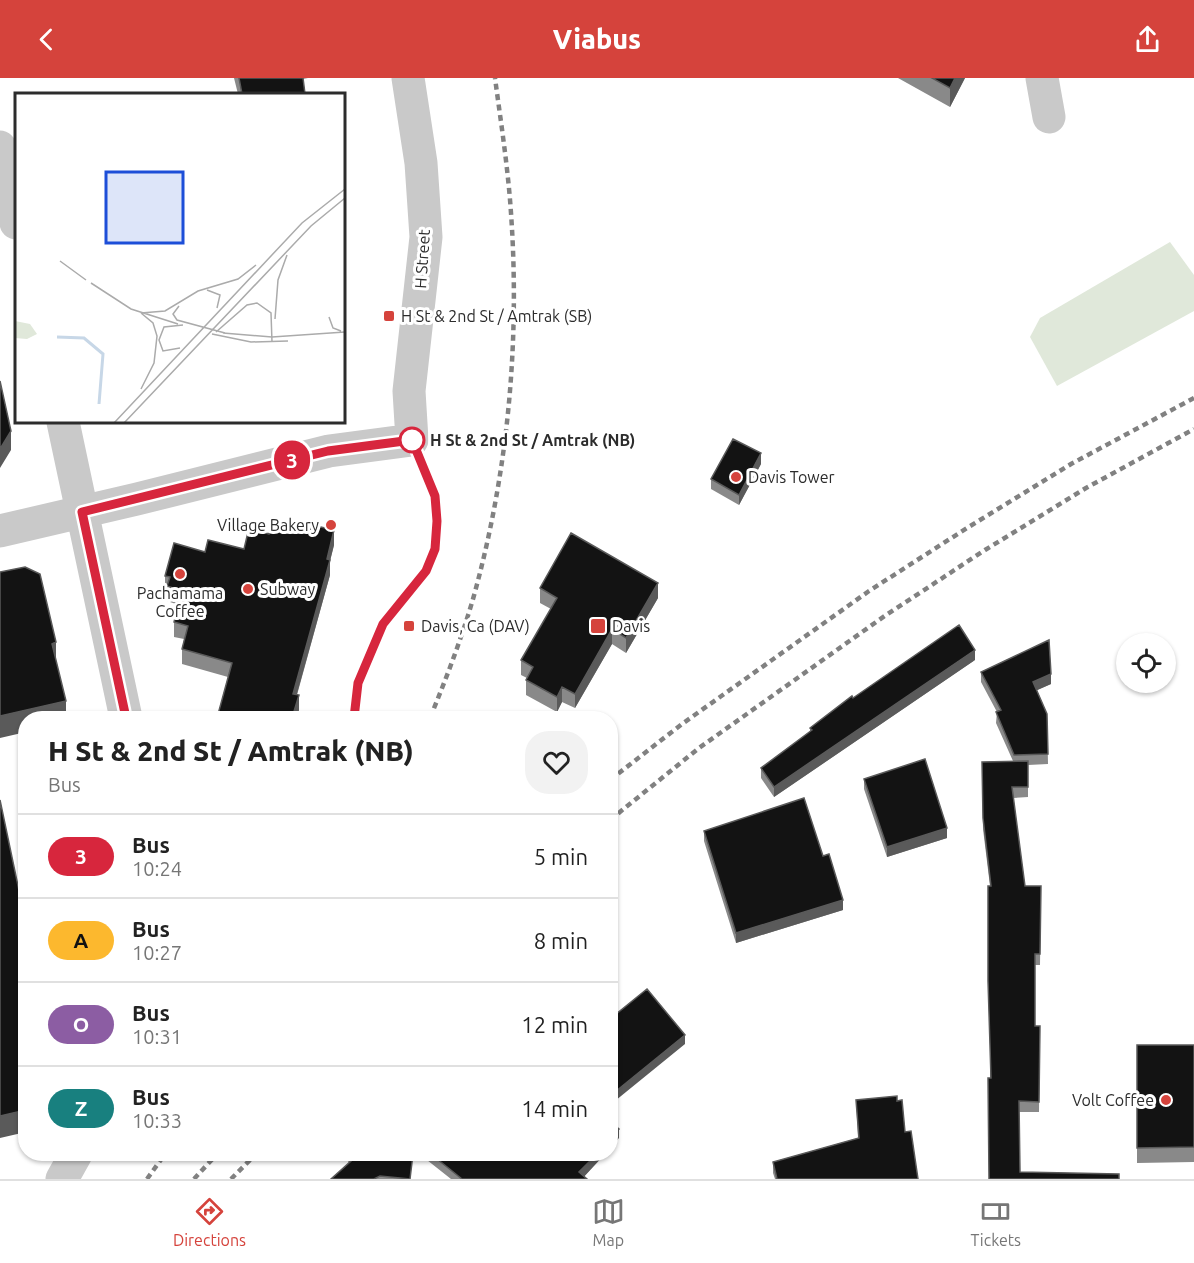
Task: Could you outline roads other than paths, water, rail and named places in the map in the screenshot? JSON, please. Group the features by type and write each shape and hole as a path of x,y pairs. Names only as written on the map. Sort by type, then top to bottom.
{"street":[{"name":"H Street","path":"82,512 328,451 412,440 409,391 426,237 421,163 408,78"},
{"path":"1042,78 1049,117"},
{"path":"0,147 15,218"},
{"path":"63,423 125,711"},
{"path":"0,531 82,512"},
{"path":"62,1179 72,1161"}],"railway":[{"path":"433,711 473,599 485,552 503,456 508,408 514,310 513,261 508,179 495,78"},
{"path":"618,774 682,724 869,591 1071,464 1194,398"},
{"path":"618,814 699,748 886,615 985,550 1086,488 1194,429"},
{"path":"147,1179 160,1161"},
{"path":"194,1179 211,1161"},
{"path":"231,1179 249,1161"}],"place":[{"name":"H St & 2nd St / Amtrak (SB)","path":"389,316"},
{"name":"H St & 2nd St / Amtrak (NB)","path":"412,440"},
{"name":"Davis Tower","path":"736,477"},
{"name":"Village Bakery","path":"331,525"},
{"name":"Pachamama Coffee","path":"180,574"},
{"name":"Subway","path":"248,589"},
{"name":"Davis, Ca (DAV)","path":"409,626"},
{"name":"Davis","path":"598,626"},
{"name":"Volt Coffee","path":"1166,1100"}]}
